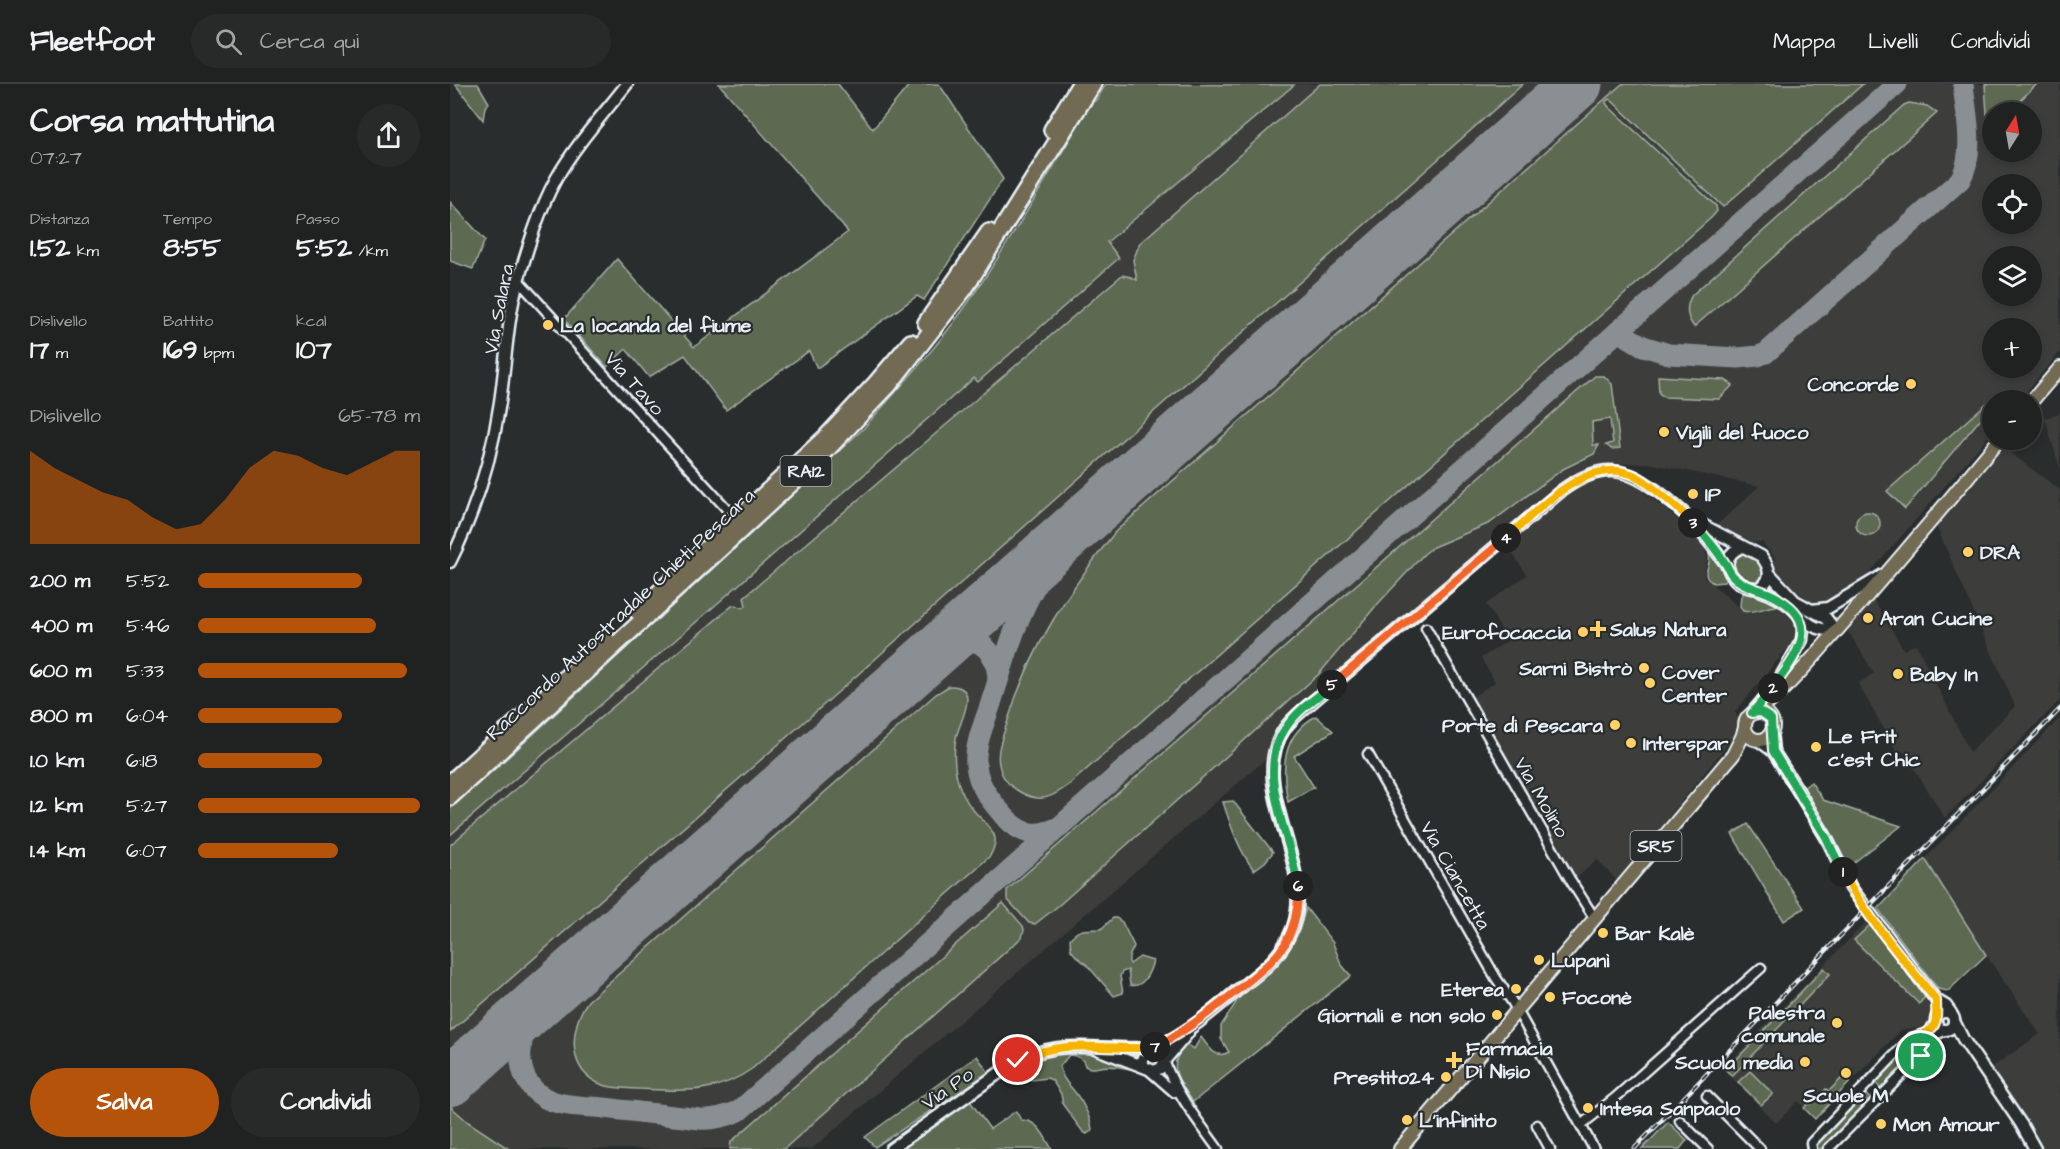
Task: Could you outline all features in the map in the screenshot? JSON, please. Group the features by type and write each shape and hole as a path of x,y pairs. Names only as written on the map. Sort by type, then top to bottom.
{"highway":[{"name":"Raccordo Autostradale Chieti-Pescara","path":"450,783 806,456 876,383 959,277 1080,84"},
{"name":"Raccordo Autostradale Chieti-Pescara","path":"450,797 816,461 888,386 965,288 1093,84"}],"main road":[{"path":"2041,390 2060,368"},
{"name":"SR5","path":"1400,1149 1733,755 1742,737 1746,719 1780,693 1888,572 1992,450"},
{"name":"SR5","path":"1733,755 1756,739 1766,738 1780,693"},
{"path":"1755,713 1765,713 1771,725"},
{"path":"1745,728 1748,735 1756,739"}],"street":[{"name":"Via Salara","path":"450,562 475,505 488,459 500,405 518,280 535,230 556,179 627,84"},
{"name":"Via Tavo","path":"518,280 726,508"},
{"path":"1186,1105 1147,1069 1142,1060 1150,1049 1197,1023 1269,964 1282,949 1293,926 1298,903 1298,885 1273,781 1274,756 1279,738 1291,720 1561,491 1584,477 1615,471 1635,476 1651,486 1689,518 1727,565 1732,576 1745,586 1783,601 1812,626 1836,631"},
{"path":"1689,518 1761,556 1769,573 1795,601 1826,618 1836,631"},
{"path":"1727,565 1731,555 1743,547"},
{"path":"1811,610 1828,608 1888,572"},
{"path":"1757,589 1765,584 1769,573"},
{"path":"1755,713 1776,685 1797,650 1803,635 1801,618"},
{"name":"Via Molino","path":"1426,628 1595,919"},
{"path":"1771,725 1773,751"},
{"path":"1756,739 1773,751 1826,837 1849,884 1936,1000 1940,1028 1950,1023"},
{"name":"Via Ciancetta","path":"1368,754 1594,1148"},
{"path":"1581,1125 1761,968"},
{"path":"1936,1000 1941,1001 1950,1023"},
{"path":"1810,1149 1811,1143 1821,1132 1911,1038 1928,1033 1944,1011 2036,1148"},
{"path":"1147,1069 1161,1068 1197,1023"},
{"path":"1828,1149 1921,1056 1934,1035 1950,1023"},
{"path":"1919,1036 1924,1040 1926,1046"},
{"name":"Via Po","path":"891,1149 1018,1060 1040,1051 1079,1046 1150,1049"},
{"name":"Via Po","path":"1094,1048 1147,1069"},
{"path":"1150,1049 1161,1050 1172,1082 1218,1149"},
{"path":"1707,1096 1760,1149"},
{"path":"1680,1121 1708,1149"},
{"path":"1537,1125 1550,1149"}],"shaded area":[{"path":"1293,84 2060,84 2060,352 2042,373 2042,318 1982,318 1982,378 2038,378 2028,390 1982,390 1982,444 1867,576 1828,602 1813,604 1801,601 1776,574 1773,565 1775,558 1762,542 1752,542 1716,526 1759,486 1648,463 1589,467 1569,477 1283,720 1275,730 1266,759 812,1149 450,1149 450,835 974,377 978,381 1119,258 1107,242 1294,86"},
{"path":"2060,413 2060,469 2045,418"},
{"path":"1998,450 2006,450 2060,490 2060,700 1945,818 1903,751 1896,750 1858,684 1874,673 1848,631 1873,599 1904,650 1916,644 1970,752 2015,706 1935,523"},
{"path":"1608,476 1629,480 1702,539 1707,557 1704,577 1743,611 1749,613 1769,606 1780,607 1792,617 1797,629 1795,639 1735,712 1740,721 1739,726 1728,744 1617,881 1597,859 1576,879 1469,699 1495,682 1481,658 1508,641 1486,604 1527,575 1506,544 1574,486"},
{"path":"2060,718 2060,1149 2042,1149 1988,1070 2040,1034 1925,859"},
{"path":"1867,921 1931,1005 1929,1021 1924,1027 1901,1030 1815,1119 1798,1101 1776,1123 1723,1069"}],"green space":[{"path":"455,84 478,84 489,103 485,107 483,120"},
{"path":"719,84 838,84 873,129 910,84 939,84 1003,179 924,300 917,296 817,368 809,351 726,410 685,355 649,377 626,349 607,367 564,319 617,259 694,347 848,232"},
{"path":"1106,84 1294,85 1107,242 1119,258 978,382 974,378 450,835 450,809 864,428 970,300 1017,228 1090,105 1097,99"},
{"path":"1320,84 1523,84 828,701 450,1032 450,845 732,606 743,608 746,606 744,597 1122,275 1137,280 1133,260 1140,243"},
{"path":"1622,84 1863,84 1723,207 1610,99 1606,101 1608,106 1716,206 1717,211 1712,217 1070,784 1052,795 1041,798 1027,796 1012,787 1002,773 999,753 1017,694 1053,620 1067,597 1116,531"},
{"path":"1985,84 2037,84 2018,102 1986,102"},
{"path":"1909,103 1927,106 1937,113 1694,327 1687,312 1692,295 1904,105"},
{"path":"450,202 485,240 473,269 450,261"},
{"path":"1595,376 1604,376 1612,384 1620,448 1612,449 1606,445 1613,443 1610,419 1592,422 1593,445 1599,445 1594,454 1563,469 1490,523 1433,547 1424,554 1375,607 1319,674 1058,906 1035,924 1029,923 1007,899 1007,890"},
{"path":"1658,376 1725,380 1733,385 1719,399 1664,397 1659,393"},
{"path":"1982,407 1982,417 1905,509 1887,491"},
{"path":"1643,487 1680,515 1714,548 1728,574 1724,582 1713,583 1707,578 1709,555 1702,537"},
{"path":"1868,512 1876,516 1880,524 1876,532 1868,536 1860,532 1856,524 1860,516"},
{"path":"1742,554 1753,557 1760,564 1763,571 1760,580 1748,580 1738,573 1734,563 1736,558"},
{"path":"1749,591 1786,609 1792,614 1798,629 1792,617 1780,607 1743,611 1740,606 1741,596"},
{"path":"949,686 959,687 965,691 967,698 955,741 956,772 961,791 967,802 994,834 995,843 990,856 753,1068 739,1077 712,1087 685,1090 616,1088 591,1079 582,1070 574,1048 577,1023 588,1001 936,694"},
{"path":"1316,716 1333,731 1294,756 1314,787 1288,802 1285,764 1290,742 1305,724"},
{"path":"1811,782 1823,800 1901,826 1848,867 1802,789"},
{"path":"1233,801 1273,852 1254,870 1239,846 1223,802"},
{"path":"1748,824 1804,908 1784,921 1732,834"},
{"path":"1925,859 1986,955 1948,991 1938,989 1878,909"},
{"path":"1003,903 1023,926 1022,937 784,1149 730,1149 731,1142"},
{"path":"1306,908 1333,943 1341,964 1351,976 1193,1102 1180,1081 1175,1067 1179,1053 1186,1045 1194,1049 1201,1037 1216,1053 1229,1052 1221,1039 1221,1026 1240,996 1284,958 1297,935"},
{"path":"1113,918 1122,922 1134,946 1129,957 1130,964 1140,957 1153,961 1148,974 1142,982 1135,986 1130,985 1128,970 1122,972 1120,976 1123,993 1114,996 1071,950 1070,939 1080,931 1101,929"},
{"path":"1870,925 1925,997 1919,1004 1854,940"},
{"path":"1824,968 1830,974 1732,1076 1726,1070"},
{"path":"1918,1039 1922,1042 1921,1049 1881,1090 1875,1081 1914,1040"},
{"path":"1077,1051 1102,1056 1144,1071 1112,1066 1089,1068 1080,1058 1069,1055 1060,1066 1061,1071 1087,1112 1092,1130 1087,1134 1083,1132 1063,1105 1061,1094 1052,1080 1047,1078 1032,1080 1026,1076 1025,1071 1041,1057"},
{"path":"977,1056 989,1073 875,1147 865,1137"},
{"path":"1750,1071 1773,1094 1761,1105 1738,1082"},
{"path":"1844,1076 1850,1082 1815,1119 1804,1108 1826,1089 1829,1091"},
{"path":"1864,1092 1871,1100 1823,1149 1817,1149 1815,1142"},
{"path":"970,1101 990,1129 1016,1111 1021,1120 1032,1123 1040,1130 1052,1149 901,1149"},
{"path":"450,1106 468,1122 509,1149 450,1149"},
{"path":"1668,1122 1687,1140 1680,1149 1642,1149"}],"taxiway":[{"path":"537,1005 522,1041 522,1067 526,1079 545,1098 566,1105 700,1119 720,1118 739,1111 1897,84"},
{"path":"1618,331 1643,346 1669,354 1738,358 1766,353 1960,180 1968,158 1969,146 1963,84"},
{"path":"1057,828 1035,833 1022,830 1010,822 994,805 982,786 977,773 976,757 980,734 1029,597 1049,565 1091,515"},
{"path":"943,646 964,640 981,645 993,659 997,668 998,680"}],"runway":[{"path":"450,1081 1577,84"}],"railway":[{"path":"1634,1149 2060,709"}],"place":[{"name":"La locanda del fiume","path":"548,325"},
{"name":"Concorde","path":"1911,384"},
{"name":"Vigili del fuoco","path":"1664,432"},
{"name":"IP","path":"1693,494"},
{"name":"DRA","path":"1968,552"},
{"name":"Aran Cucine","path":"1868,618"},
{"name":"Salus Natura","path":"1598,629"},
{"name":"Eurofocaccia","path":"1583,632"},
{"name":"Sarni Bistrò","path":"1644,668"},
{"name":"Baby In","path":"1898,674"},
{"name":"Cover Center","path":"1650,683"},
{"name":"Porte di Pescara","path":"1615,725"},
{"name":"Interspar","path":"1631,743"},
{"name":"Le Frit c'est Chic","path":"1816,747"},
{"name":"Bar Kalè","path":"1603,933"},
{"name":"Lupanì","path":"1539,960"},
{"name":"Eterea","path":"1516,989"},
{"name":"Foconè","path":"1550,997"},
{"name":"Giornali e non solo","path":"1497,1015"},
{"name":"Palestra comunale","path":"1837,1023"},
{"name":"Farmacia Di Nisio","path":"1454,1060"},
{"name":"Scuola media","path":"1805,1062"},
{"name":"Scuole M","path":"1846,1073"},
{"name":"Prestito24","path":"1446,1077"},
{"name":"Intesa Sanpaolo","path":"1588,1108"},
{"name":"L'infinito","path":"1407,1120"},
{"name":"Mon Amour","path":"1881,1124"}],"route":[{"path":"1018,1060 1058,1047 1141,1048 1146,1050 1155,1048 1197,1023 1269,964 1291,932 1298,903 1296,872 1273,781 1276,748 1285,728 1291,720 1561,491 1584,477 1615,471 1635,476 1651,486 1689,518 1727,565 1732,576 1745,586 1783,601 1801,618 1803,635 1797,650 1776,685 1752,713 1765,713 1771,719 1773,751 1826,837 1849,884 1936,1000 1938,1016 1936,1021 1928,1033 1919,1036 1926,1043 1921,1056"}]}
